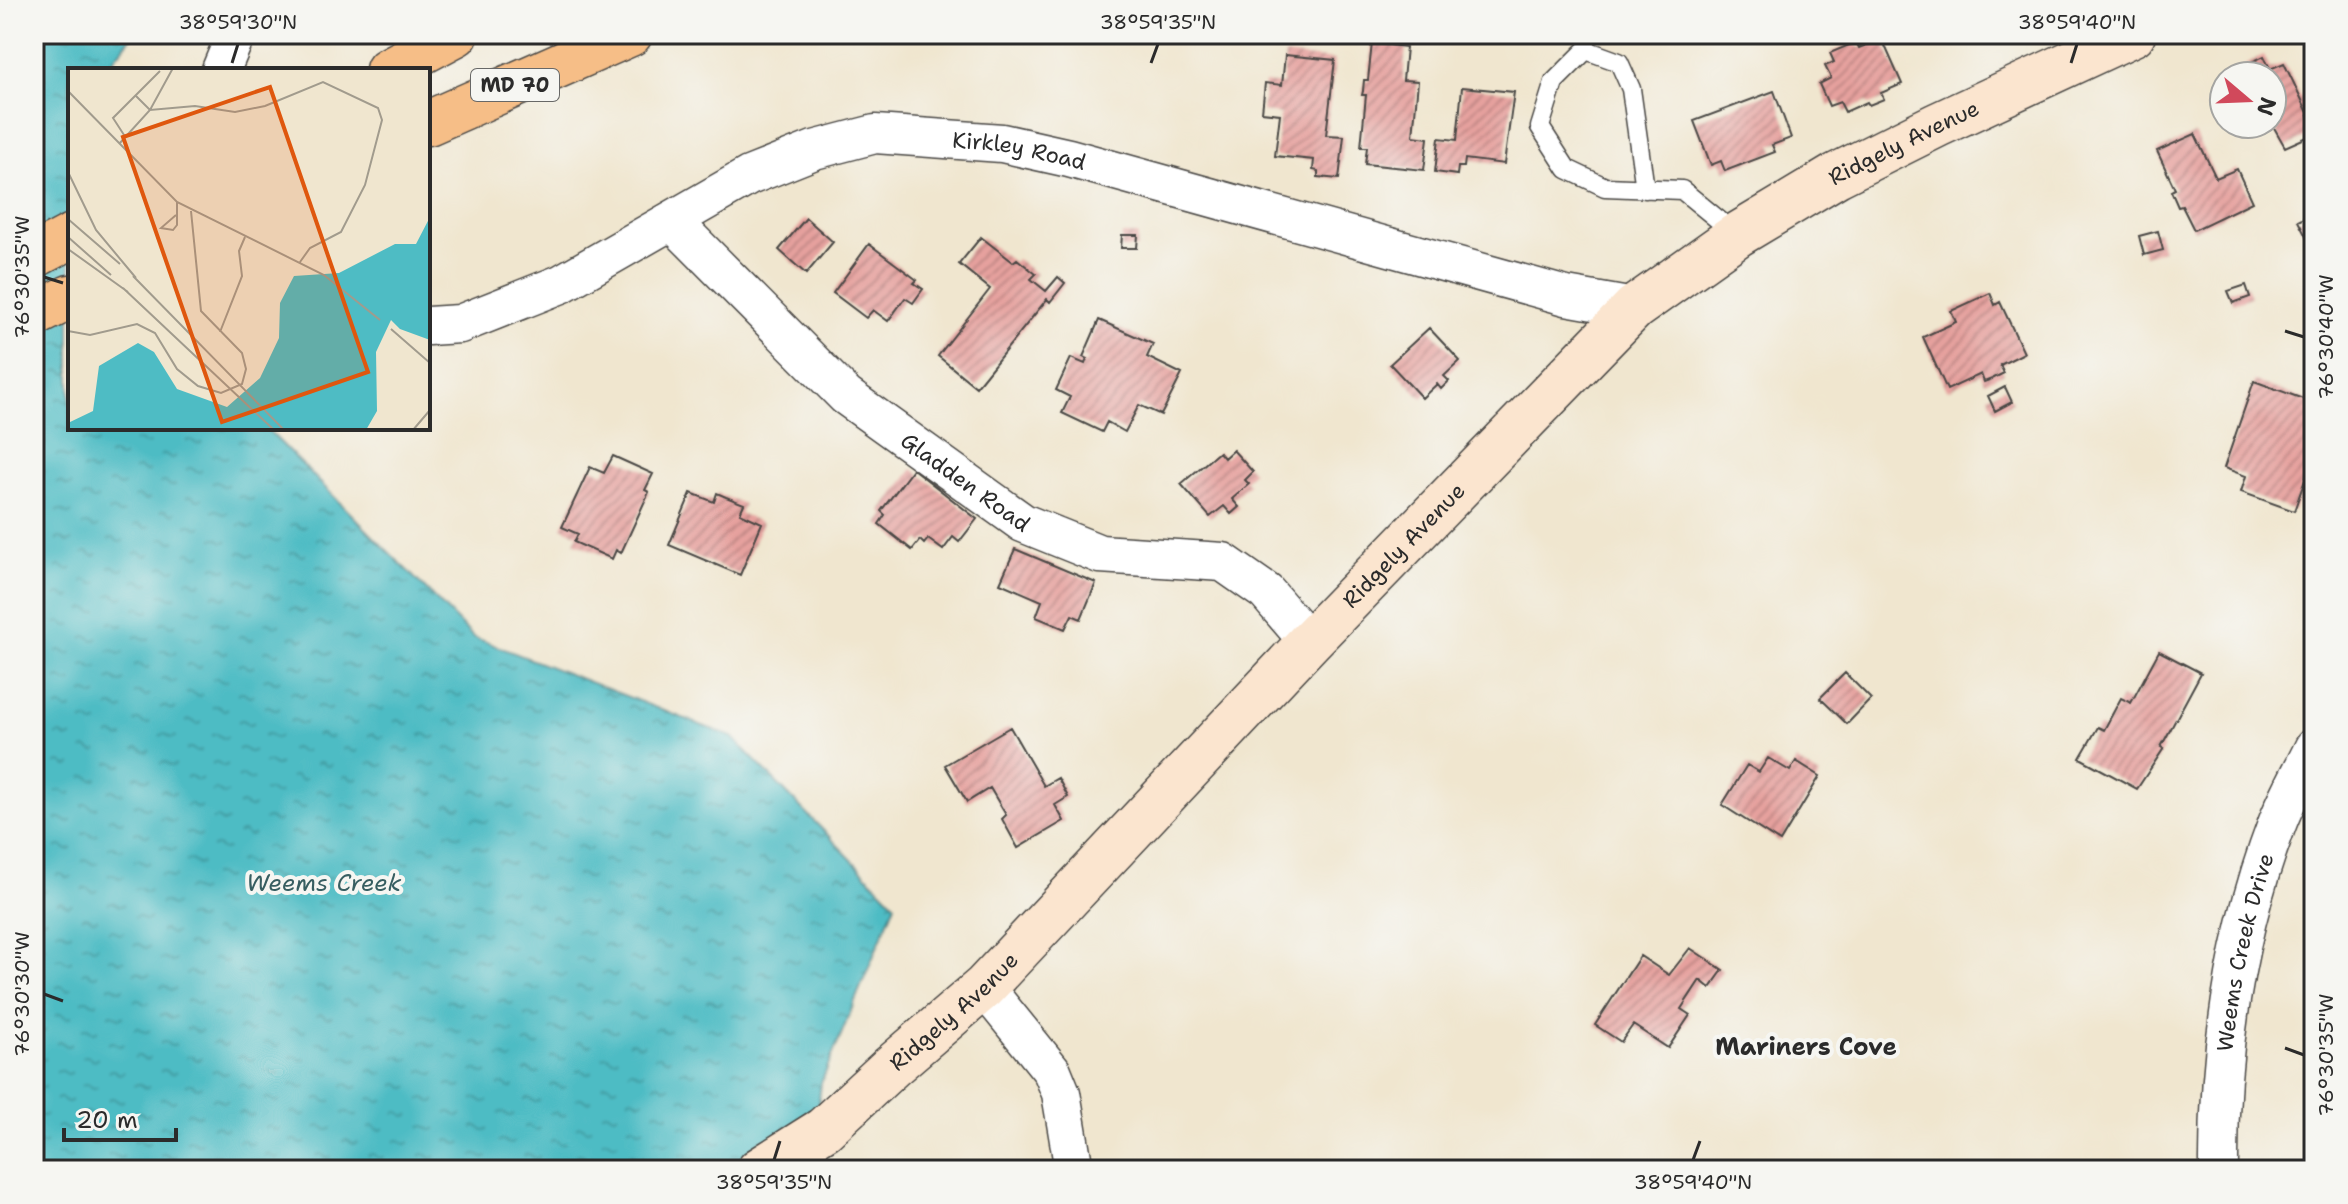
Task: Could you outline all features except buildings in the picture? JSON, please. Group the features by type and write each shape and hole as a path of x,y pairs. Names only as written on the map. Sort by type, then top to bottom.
{"main road":[{"path":"392,68 456,34"},
{"name":"MD 70","path":"430,122 630,34"},
{"name":"Ridgely Avenue","path":"759,1170 824,1129 984,987 1309,642 1634,308 1737,235 1849,169 2133,34"},
{"path":"34,256 68,238"},
{"path":"34,315 68,298"}],"street":[{"path":"222,68 236,34"},
{"name":"Kirkley Road","path":"430,326 460,324 561,284 749,176 814,150 875,134 1002,143 1069,158 1566,296 1634,308"},
{"name":"Gladden Road","path":"672,221 846,396 1023,523 1100,554 1223,562 1266,592 1309,642"},
{"name":"Weems Creek Drive","path":"2219,1170 2222,1057 2232,982 2255,886 2278,820 2314,747"},
{"path":"984,987 1052,1071 1061,1093 1074,1170"}],"lane":[{"path":"1645,189 1631,89 1619,62 1586,50 1554,82 1540,127 1567,169 1605,187 1645,189 1682,190 1737,235"}],"water":[{"name":"Weems Creek","path":"34,34 134,34 107,68 68,68 68,430 268,430 473,637 732,737 895,904 821,1083 811,1170 34,1170"}],"district":[{"name":"Mariners Cove","path":"1806,1047"}]}
